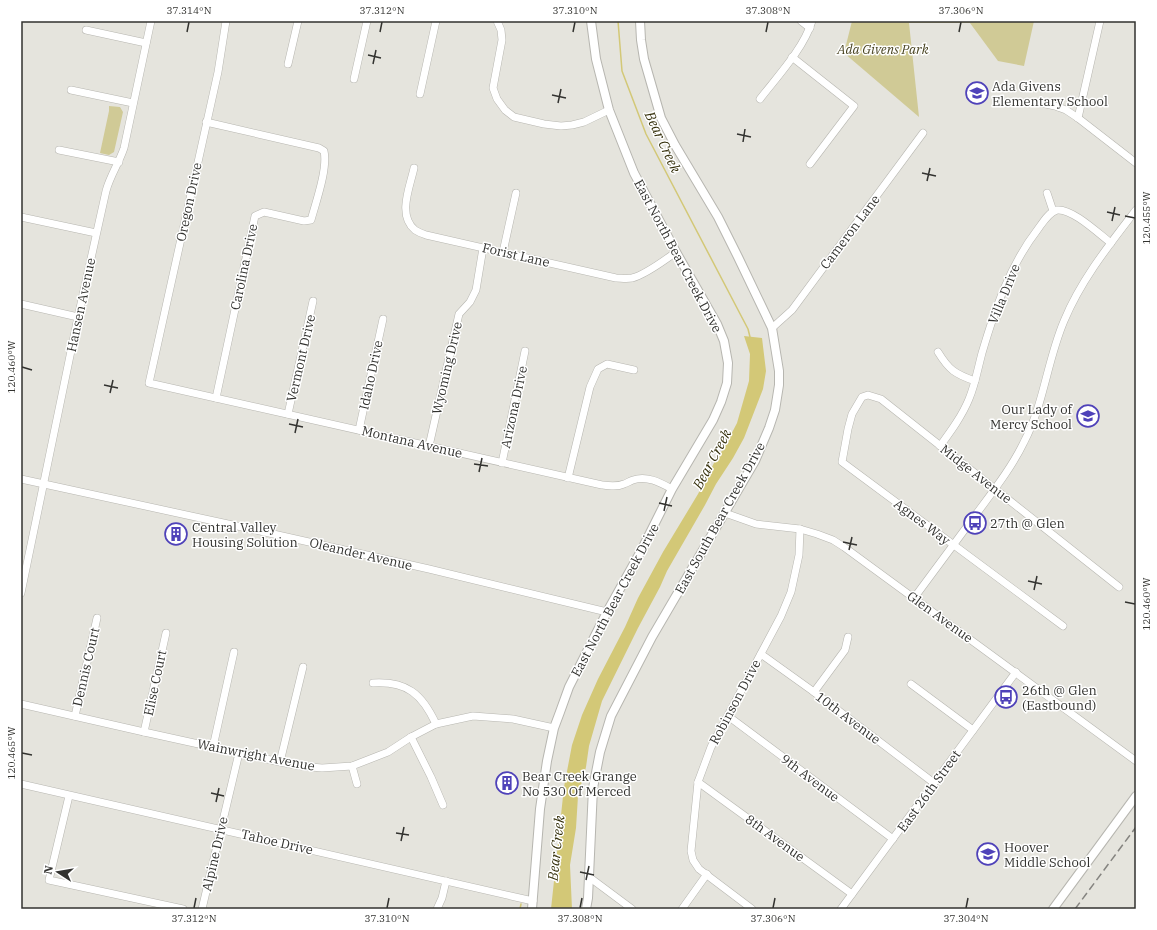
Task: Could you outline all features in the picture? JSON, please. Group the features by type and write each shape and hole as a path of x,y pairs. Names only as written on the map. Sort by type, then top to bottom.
{"street":[{"name":"Hansen Avenue","path":"21,593 96,233 108,185 124,148 151,21"},
{"name":"Oregon Drive","path":"149,384 222,52 226,21"},
{"path":"288,64 298,21"},
{"path":"354,79 367,21"},
{"path":"420,94 436,21"},
{"path":"498,21 502,40 493,88 497,99 505,110 514,117 544,124 561,126 584,122 610,110"},
{"name":"East North Bear Creek Drive","path":"533,905 540,809 547,761 554,728 569,687 672,489 713,420 727,383 728,363 724,341 717,324 676,252 634,173 610,110 596,59 591,21"},
{"name":"East South Bear Creek Drive","path":"586,909 588,898 593,788 600,752 611,716 652,637 755,461 770,428 775,410 779,385 779,372 772,328 718,217 675,145 661,118 644,59 640,21"},
{"path":"760,99 803,43 811,24 801,21"},
{"path":"1078,118 1100,21"},
{"path":"86,30 146,43"},
{"path":"792,57 854,106 810,164"},
{"path":"71,90 133,103"},
{"path":"1036,102 1060,107 1066,110 1136,163"},
{"name":"Carolina Drive","path":"206,122 319,148 324,151 326,159 311,220 304,221 264,212 255,216 216,398"},
{"name":"Cameron Lane","path":"772,328 792,310 923,133"},
{"path":"59,150 119,162"},
{"name":"Forist Lane","path":"414,168 405,210 409,223 416,230 426,235 626,279 642,274 676,252"},
{"path":"503,252 516,193"},
{"path":"1047,193 1053,211 1059,210 1074,214 1111,243"},
{"path":"914,598 1014,461 1024,444 1033,425 1056,342 1070,308 1082,286 1111,243 1136,210"},
{"name":"Villa Drive","path":"940,446 962,415 970,398 992,319 1017,260 1033,235 1053,211"},
{"path":"21,217 96,233"},
{"name":"Wyoming Drive","path":"429,446 459,314 470,302 476,290 483,248"},
{"name":"Vermont Drive","path":"288,414 313,301"},
{"path":"21,304 78,317"},
{"name":"Idaho Drive","path":"359,430 383,319"},
{"name":"Arizona Drive","path":"502,463 525,351"},
{"path":"938,352 946,365 952,370 959,375 975,381"},
{"path":"568,478 590,387 598,368 607,364 634,370"},
{"name":"Montana Avenue","path":"149,384 602,485 622,485 634,479 644,478 654,480 672,489"},
{"name":"Midge Avenue","path":"868,395 881,399 1119,587"},
{"name":"Agnes Way","path":"868,395 862,397 852,414 842,462 1063,626"},
{"name":"Oleander Avenue","path":"21,479 300,540 607,612"},
{"name":"Glen Avenue","path":"725,513 756,524 800,529 833,540 1136,761"},
{"name":"Robinson Drive","path":"752,909 699,869 693,860 690,852 698,782 711,747 781,616 790,592 798,555 800,529"},
{"name":"Dennis Court","path":"75,716 97,618"},
{"name":"Elise Court","path":"144,732 166,634"},
{"path":"814,692 845,650 848,637"},
{"path":"213,747 234,652"},
{"name":"10th Avenue","path":"761,654 814,692 934,783"},
{"path":"280,762 303,667"},
{"name":"East 26th Street","path":"841,909 1016,672"},
{"path":"373,683 387,682 415,694 428,708 436,724"},
{"path":"911,684 973,730"},
{"name":"Wainwright Avenue","path":"21,704 280,762 322,768 352,766 388,752 411,737 436,724 473,716 513,719 554,728"},
{"name":"9th Avenue","path":"728,716 893,839"},
{"path":"411,737 443,805"},
{"name":"Alpine Drive","path":"202,909 239,753"},
{"path":"352,766 357,784"},
{"name":"8th Avenue","path":"698,782 852,894"},
{"name":"Tahoe Drive","path":"21,784 68,796 446,881 533,905"},
{"path":"68,796 49,880 183,909"},
{"path":"1053,909 1136,796"},
{"path":"682,909 707,874"},
{"path":"589,876 632,909"},
{"path":"437,909 442,898 446,881"}],"green space":[{"name":"Ada Givens Park","path":"852,21 1034,21 1024,66 998,61 970,23 909,23 919,117 844,53"},
{"path":"109,106 120,107 123,112 114,152 109,155 100,153"}],"shaded area":[{"path":"744,336 762,338 766,371 763,389 744,438 667,571 602,701 589,746 586,767 578,796 576,828 570,865 572,909 551,909 564,787 572,745 582,715 638,598 737,423 749,381 750,354"}],"waterway":[{"name":"Bear Creek","path":"618,21 622,71 646,134 748,329 750,337"},
{"path":"520,909 521,904"}],"railway":[{"path":"1075,909 1136,827"}],"place":[{"name":"Ada Givens Elementary School","path":"977,93"},
{"name":"Our Lady of Mercy School","path":"1088,416"},
{"name":"27th @ Glen","path":"975,523"},
{"name":"Central Valley Housing Solution","path":"176,534"},
{"name":"26th @ Glen (Eastbound)","path":"1006,697"},
{"name":"Bear Creek Grange No 530 Of Merced","path":"507,783"},
{"name":"Hoover Middle School","path":"988,854"}]}
